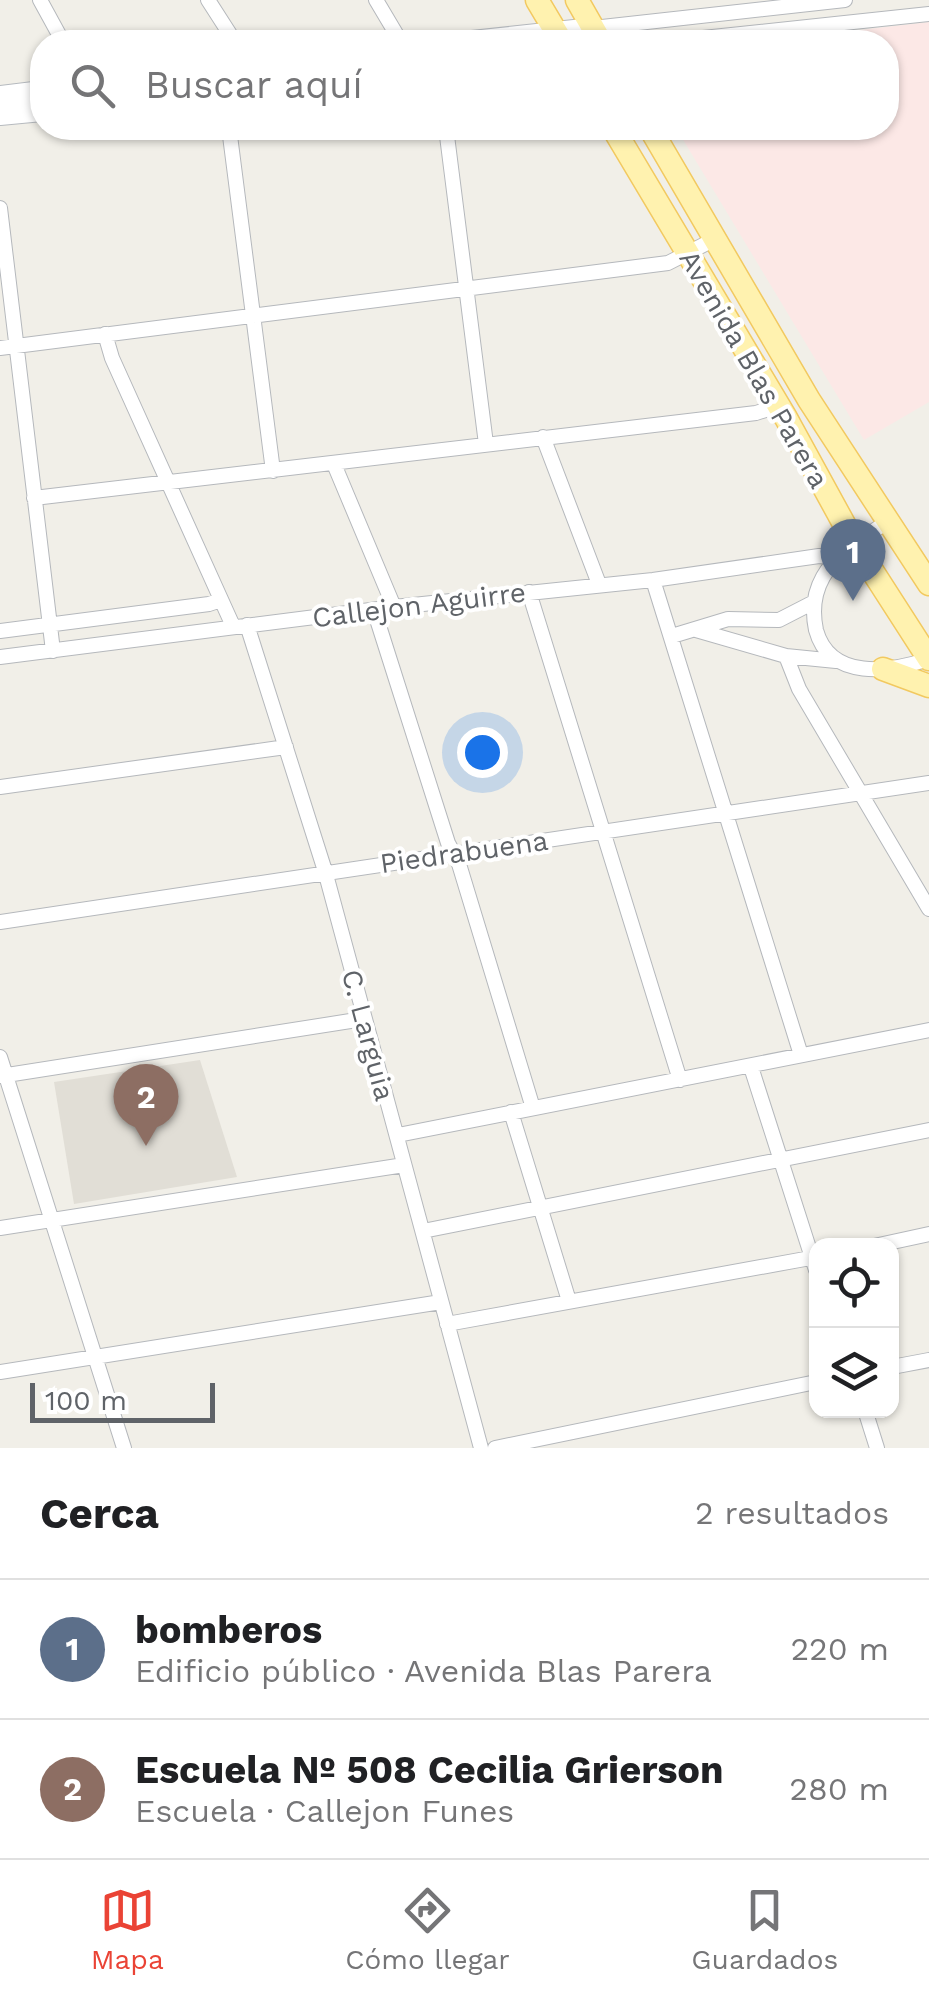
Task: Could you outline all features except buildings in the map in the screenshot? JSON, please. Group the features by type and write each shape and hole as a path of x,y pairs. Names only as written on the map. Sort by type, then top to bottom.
{"main road":[{"path":"537,0 554,30"},
{"path":"577,0 594,30"},
{"path":"0,96 30,92"},
{"path":"0,115 30,112"},
{"name":"Avenida Blas Parera","path":"620,140 778,406 846,551 929,659"},
{"name":"Avenida Blas Parera","path":"657,140 818,414 929,584"},
{"path":"883,670 929,686"}],"street":[{"path":"40,0 56,30"},
{"path":"208,0 228,30"},
{"path":"376,0 394,30"},
{"path":"638,30 838,1 834,24"},
{"path":"778,30 929,14"},
{"path":"231,140 273,471"},
{"path":"447,140 486,444"},
{"path":"0,208 53,651"},
{"path":"0,348 668,263 688,256 714,239"},
{"name":"C. Larguia","path":"105,334 221,600 240,626 286,747 325,871 481,1448"},
{"path":"34,498 756,414 778,406"},
{"path":"542,437 599,584"},
{"path":"334,464 394,606"},
{"path":"836,661 819,638 814,602 825,574 846,551 888,521"},
{"name":"Callejon Aguirre","path":"0,657 394,606 653,580 846,551"},
{"path":"653,580 802,1055"},
{"path":"529,592 680,1080"},
{"path":"0,631 221,600"},
{"path":"672,636 728,619 778,620 814,602"},
{"path":"374,610 532,1108"},
{"path":"114,617 118,642"},
{"path":"695,630 786,656 836,661 857,668 883,670 929,659"},
{"path":"786,656 799,689 929,909"},
{"path":"0,786 286,747"},
{"name":"Piedrabuena","path":"0,922 929,782"},
{"path":"3,1075 363,1018"},
{"path":"398,1135 929,1030"},
{"path":"0,1058 124,1448"},
{"path":"751,1066 809,1244"},
{"path":"511,1112 569,1301"},
{"path":"423,1231 929,1130"},
{"path":"0,1228 404,1165"},
{"path":"899,1241 929,1234"},
{"path":"447,1324 809,1263"},
{"path":"0,1372 441,1302"},
{"path":"899,1366 929,1360"},
{"path":"496,1448 563,1441 809,1384"},
{"path":"868,1418 877,1448"}],"shaded area":[{"path":"929,22 929,402 864,440 683,140 899,140 899,30 861,30"},
{"path":"200,1060 237,1177 74,1204 54,1082"}],"place":[{"name":"bomberos","path":"853,601"},
{"name":"Escuela Nº 508 Cecilia Grierson","path":"146,1146"}]}
